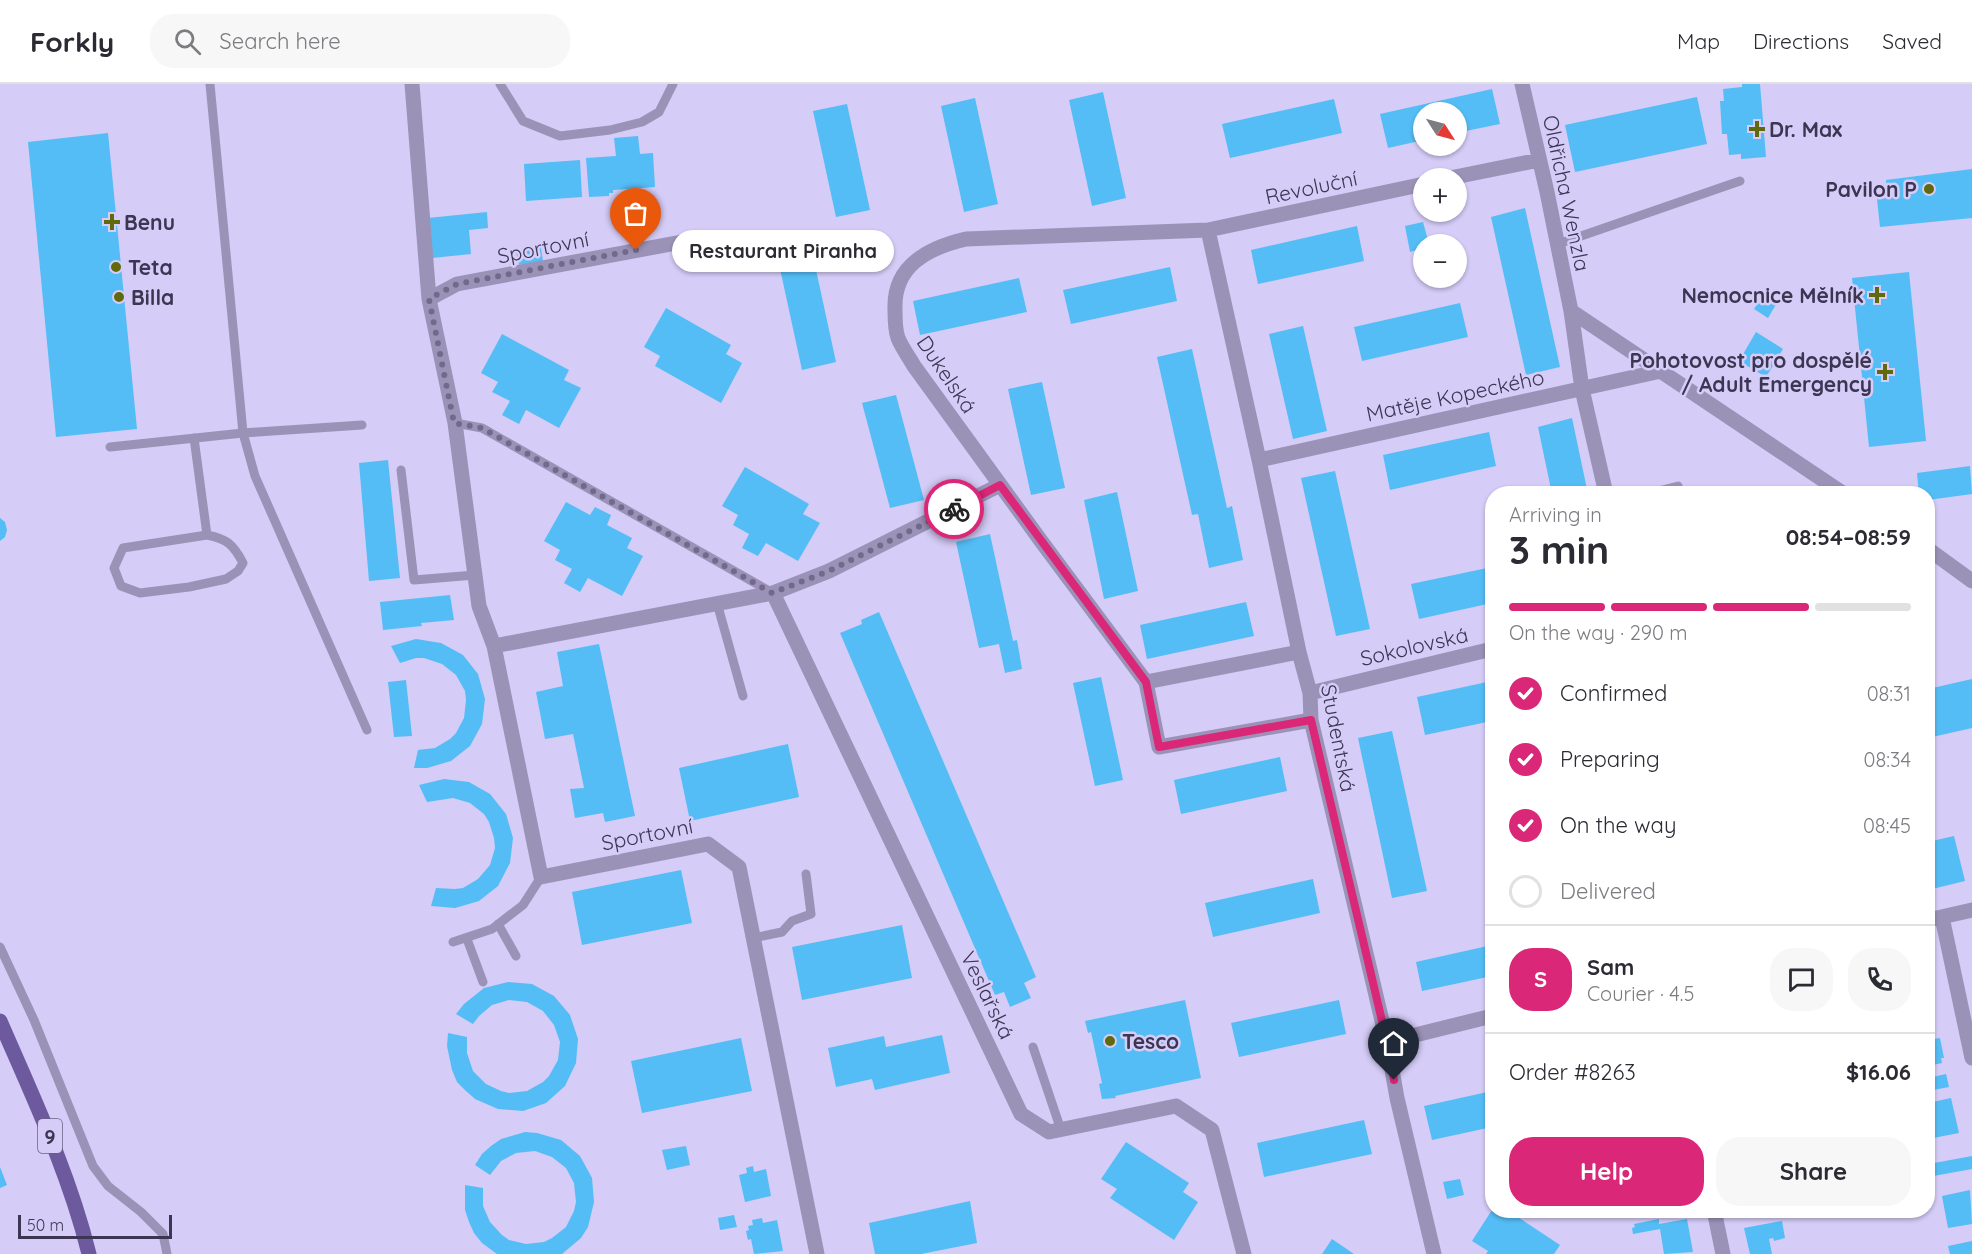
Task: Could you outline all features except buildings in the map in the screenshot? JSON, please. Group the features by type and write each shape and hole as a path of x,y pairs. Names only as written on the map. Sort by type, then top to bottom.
{"main road":[{"name":"9","path":"0,1021 52,1140 70,1190 88,1254"}],"street":[{"path":"412,84 429,299 454,423 479,606 494,646 541,877"},
{"name":"Oldřicha Wenzla","path":"1522,84 1558,244 1571,311 1582,389 1604,486"},
{"path":"1467,174 1539,159"},
{"name":"Revoluční","path":"1208,230 1413,186"},
{"name":"Studentská","path":"1208,230 1299,652 1310,693 1311,720 1434,1254"},
{"name":"Dukelská","path":"1146,682 914,366 897,337 894,303 898,287 912,264 932,249 966,239 1208,230"},
{"name":"Sportovní","path":"429,299 457,284 703,238"},
{"path":"1571,311 1832,486"},
{"name":"Matěje Kopeckého","path":"1259,460 1661,371"},
{"path":"494,646 772,593 839,566 1000,485"},
{"path":"1935,554 1972,581"},
{"name":"Veslařská","path":"772,593 1021,1114 1049,1132 1176,1106 1212,1130 1244,1254"},
{"name":"Sokolovská","path":"1310,693 1485,651"},
{"path":"1299,652 1146,682 1159,747 1311,720"},
{"name":"Sportovní","path":"541,877 708,844 739,867 817,1254"},
{"path":"1972,910 1935,918 1972,1058"},
{"path":"1387,1042 1485,1018"},
{"path":"1716,1218 1723,1254"}],"lane":[{"path":"210,84 243,433 255,476 368,730"},
{"path":"500,84 523,121 560,136 610,130 642,122 659,112 673,84"},
{"path":"1558,244 1740,180"},
{"path":"454,423 482,428 772,593"},
{"path":"110,447 243,433 362,425"},
{"path":"194,438 207,535"},
{"path":"401,470 414,580 475,575"},
{"path":"207,535 224,538 239,555 243,563 238,572 226,579 189,587 140,593 121,586 114,568 123,548 207,535"},
{"path":"717,603 743,696"},
{"path":"753,938 782,932 792,921 811,914 806,874"},
{"path":"453,942 492,929 523,905 541,877"},
{"path":"498,924 516,956"},
{"path":"467,939 483,982"},
{"path":"0,947 34,1020 93,1166 108,1186 141,1212 163,1234 166,1254"},
{"path":"1033,1047 1061,1130"}],"way so far":[{"path":"636,250 457,284 429,299 454,423 482,428 772,593 829,571 954,509"}],"place":[{"name":"Dr. Max","path":"1757,129"},
{"name":"Pavilon P","path":"1929,189"},
{"name":"Benu","path":"112,222"},
{"name":"Restaurant Piranha","path":"636,250"},
{"name":"Teta","path":"116,267"},
{"name":"Nemocnice Mělník","path":"1877,295"},
{"name":"Billa","path":"119,297"},
{"name":"Pohotovost pro dospělé / Adult Emergency","path":"1885,372"},
{"name":"Tesco","path":"1110,1041"}],"route":[{"path":"954,509 1000,485 1146,682 1159,747 1311,720 1394,1080"}]}
